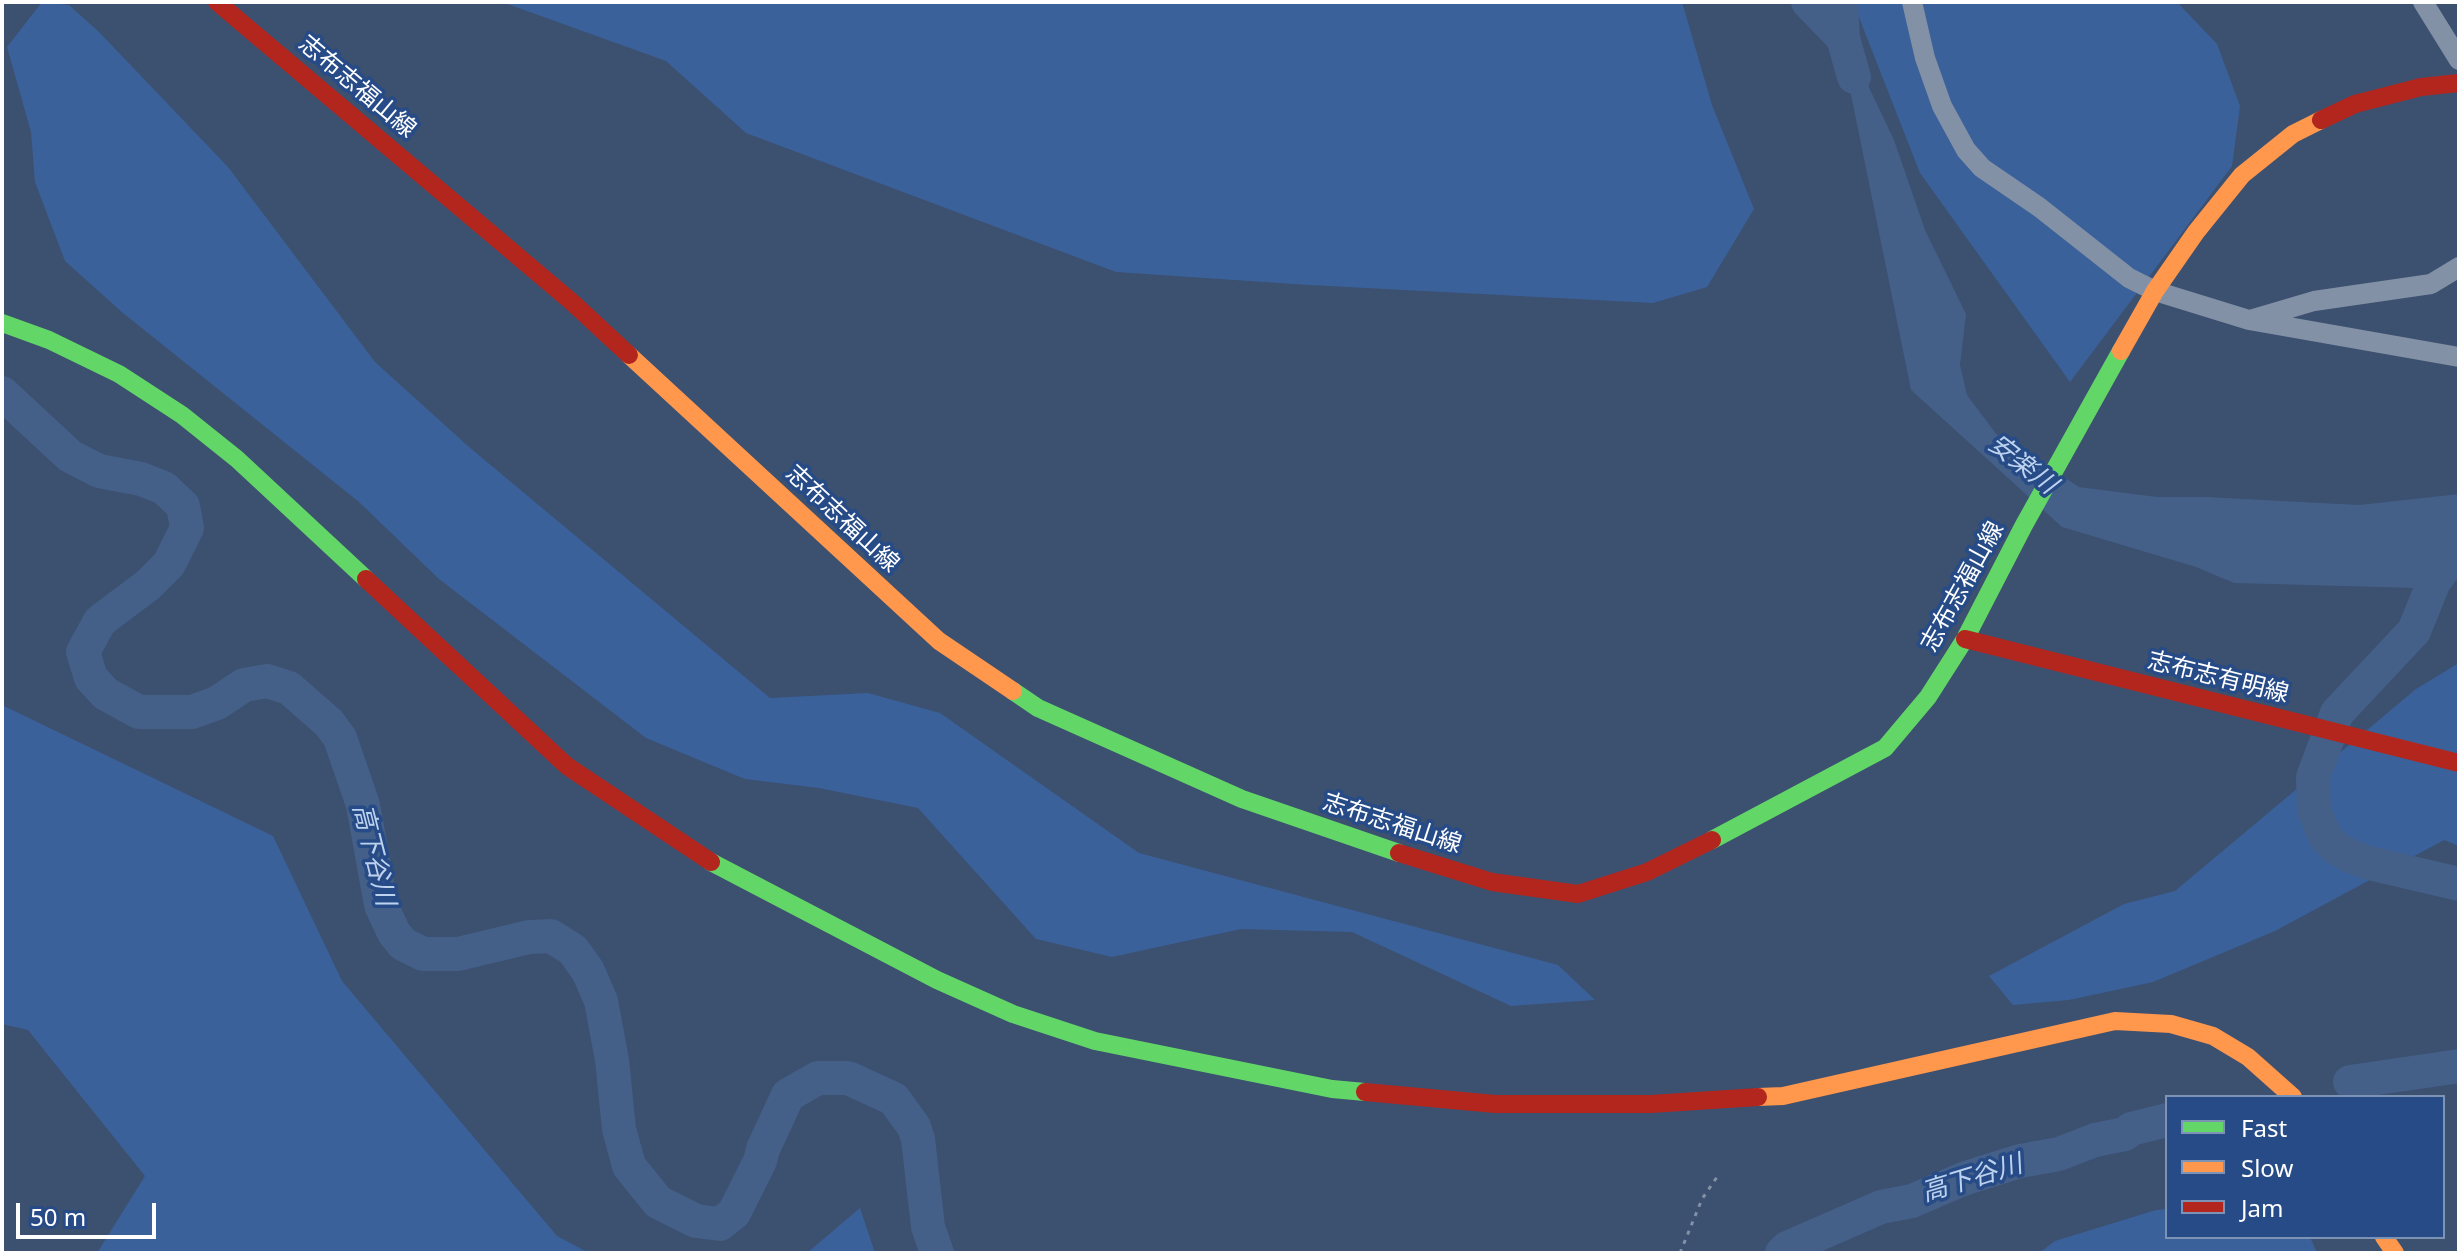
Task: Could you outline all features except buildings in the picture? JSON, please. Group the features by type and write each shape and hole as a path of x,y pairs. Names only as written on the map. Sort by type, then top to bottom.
{"main road":[{"name":"志布志福山線","path":"217,2 573,303 939,641 1038,708 1242,799 1492,882 1578,894 1647,872 1753,820 1885,748 1928,697 1965,639 2024,525 2155,291 2196,232 2242,175 2293,134 2355,104 2421,87 2459,83"},
{"path":"2,323 49,340 119,374 182,415 237,459 567,766 719,867 937,980 1013,1014 1095,1041 1332,1089 1495,1104 1651,1104 1783,1096 2115,1021 2171,1024 2213,1036 2248,1057 2291,1095"},
{"name":"志布志有明線","path":"1965,639 2459,763"}],"street":[{"path":"1912,2 1925,58 1942,106 1966,150 1982,168 2039,207 2129,278 2155,291 2249,320 2459,357"},
{"path":"2423,2 2459,60"},
{"path":"2249,320 2314,301 2431,284 2459,267"}],"path":[{"path":"1680,1253 1702,1199 1719,1174"}],"shaded area":[{"path":"42,2 69,5 99,32 228,167 375,362 469,447 770,698 868,693 940,713 1139,853 1558,965 1595,1000 1511,1006 1352,932 1241,929 1112,957 1036,939 918,808 819,788 745,779 646,738 439,579 359,502 123,313 65,261 35,182 31,132 7,47"},
{"path":"502,2 1682,2 1712,105 1754,209 1707,287 1653,303 1116,272 746,133 666,61"},
{"path":"1853,2 2177,2 2217,44 2240,106 2232,166 2070,382 1920,173"},
{"path":"2459,663 2459,846 2444,840 2275,931 2153,982 2069,1000 2013,1005 1989,976 2124,904 2175,891 2416,689"},
{"path":"2,705 273,836 342,981 557,1236 589,1253 97,1253 145,1176 28,1030 2,1024"},
{"path":"860,1208 875,1253 807,1253"},
{"path":"2165,1209 2165,1239 2311,1239 2317,1253 2039,1253 2055,1241"}],"water":[{"path":"1835,16 1894,140 1925,230 1966,314 1960,365 1967,395 1997,435 2079,487 2157,497 2359,505 2459,494 2459,576 2450,589 2234,583 2196,567 2062,527 1911,390"}],"waterway":[{"path":"1808,2 1843,38"},
{"name":"安楽川","path":"1841,2 1843,38 1854,77"},
{"name":"高下谷川","path":"2,393 70,456 99,471 141,479 164,488 183,506 187,528 169,564 148,585 100,621 83,652 91,678 106,694 139,712 192,712 217,703 244,685 267,681 289,688 329,723 340,738 363,805 381,905 394,933 403,944 423,954 458,954 529,937 551,936 573,950 588,971 601,1001 612,1060 619,1129 629,1166 658,1202 696,1221 720,1224 734,1213 788,1095 818,1078 848,1078 894,1099 914,1127 928,1227 937,1253"},
{"name":"高下谷川","path":"2448,547 2414,631 2337,713 2313,777 2314,810 2326,838 2350,856 2459,884"},
{"name":"高下谷川","path":"2350,1082 2459,1066"},
{"name":"高下谷川","path":"1782,1253 1787,1248 1881,1207 1912,1201 1963,1179 2020,1161 2059,1154 2095,1140 2165,1120"}],"traffic: fast":[{"path":"2,323 49,340 119,374 182,415 237,459 366,579"},
{"path":"1712,840 1885,748 1928,697 1965,639 2024,525 2121,351"},
{"path":"1013,691 1038,708 1242,799 1399,853"},
{"path":"711,862 937,980 1013,1014 1095,1041 1332,1089 1365,1092"}],"traffic: slow":[{"path":"2121,351 2155,291 2196,232 2242,175 2293,134 2321,120"},
{"path":"629,355 939,641 1013,691"},
{"path":"1758,1097 1783,1096 2115,1021 2171,1024 2213,1036 2248,1057 2291,1095"},
{"path":"2385,1239 2395,1253"}],"traffic: jam":[{"path":"217,2 573,303 629,355"},
{"path":"2321,120 2355,104 2421,87 2459,83"},
{"path":"366,579 567,766 711,862"},
{"path":"1965,639 2459,763"},
{"path":"1399,853 1492,882 1578,894 1647,872 1712,840"},
{"path":"1365,1092 1495,1104 1651,1104 1758,1097"}]}
